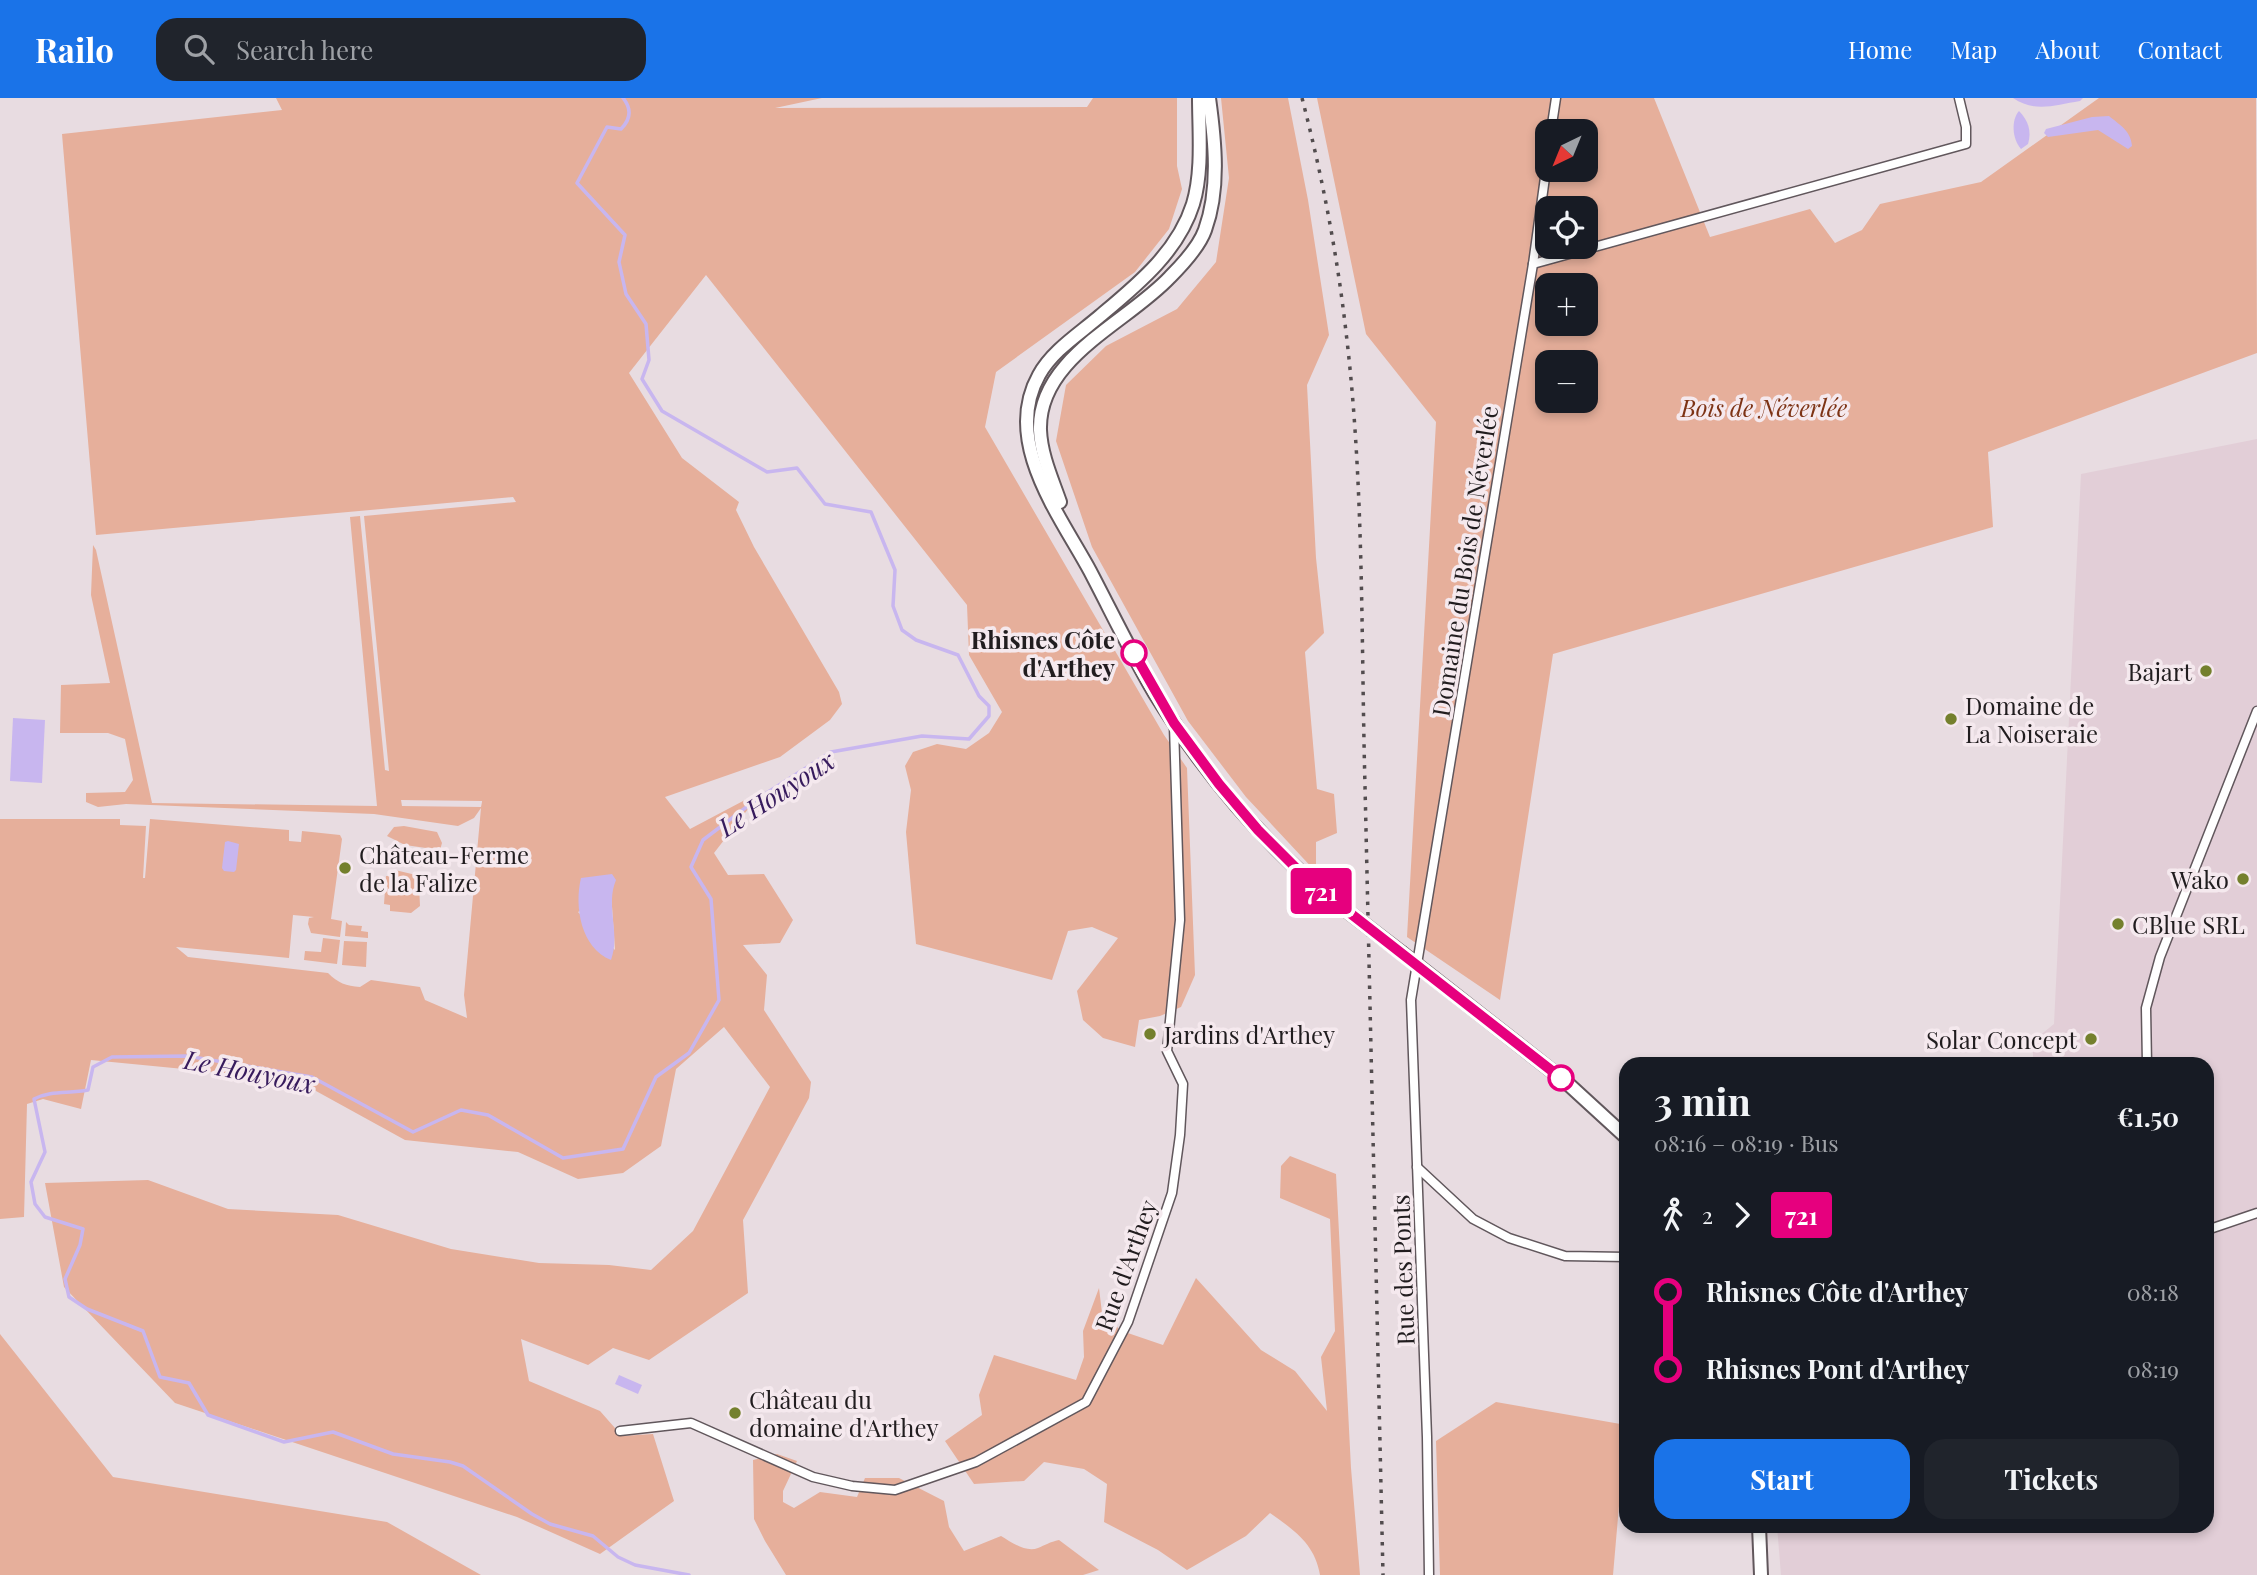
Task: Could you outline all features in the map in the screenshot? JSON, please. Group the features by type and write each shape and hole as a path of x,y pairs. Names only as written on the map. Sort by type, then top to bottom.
{"main road":[{"path":"1199,98 1198,167 1193,203 1176,242 1140,283 1054,355 1039,375 1027,407 1031,454 1049,495 1153,690 1219,784 1258,830 1309,881 1566,1082 1619,1131"},
{"path":"1089,570 1065,516 1044,455 1040,428 1045,398 1057,374 1079,350 1159,289 1181,265 1204,232 1214,186 1213,130 1209,98"},
{"path":"1759,1533 1761,1575"}],"street":[{"path":"1553,119 1556,98"},
{"path":"1533,264 1966,144 1966,127 1959,98"},
{"name":"Domaine du Bois de Néverlée","path":"1417,965 1544,182"},
{"path":"2147,1057 2146,1008 2160,957 2257,711"},
{"name":"Rue d'Arthey","path":"620,1431 691,1423 813,1477 852,1486 895,1490 976,1462 1086,1402 1128,1322 1172,1193 1180,1135 1183,1084 1167,1051 1180,920 1174,723"},
{"name":"Rue des Ponts","path":"1417,965 1411,1000 1427,1437 1429,1575"},
{"path":"1417,1167 1473,1219 1509,1238 1565,1256 1619,1258"},
{"path":"2214,1228 2257,1213"}],"shaded area":[{"path":"2013,98 2083,98 2080,101 2037,107"},
{"path":"2019,111 2027,122 2030,135 2028,144 2021,149 2014,130"},
{"path":"2109,116 2130,136 2132,146 2128,149 2098,130 2048,137 2044,133 2046,129 2092,117"},
{"path":"2257,439 2257,1575 1781,1575 1778,1533 2214,1533 2214,1057 2033,1057 2033,1041 2054,1024 2081,474"},
{"path":"13,718 45,720 42,783 10,781"},
{"path":"225,842 239,844 234,872 224,871 222,868"},
{"path":"612,874 616,880 612,900 614,950 611,960 601,954 586,936 580,914 579,889 581,878"},
{"path":"619,1375 642,1385 638,1394 615,1384"}],"green space":[{"path":"276,98 822,98 775,108 1087,107 1093,98 1177,98 1177,166 1182,189 1169,229 1135,272 996,372 985,427 1164,735 1187,768 1195,975 1181,1007 1160,1016 1139,1020 1135,1047 1103,1038 1083,1020 1077,991 1118,938 1092,927 1068,931 1052,980 916,944 906,832 911,790 905,766 913,752 937,744 966,749 989,733 1002,712 969,655 967,605 706,275 629,373 682,458 739,502 736,510 754,547 839,692 842,704 830,720 780,757 665,797 690,829 762,791 714,853 728,875 764,874 793,920 780,943 743,945 767,975 764,1010 811,1082 809,1098 743,1220 748,1293 649,1360 613,1348 588,1365 521,1339 529,1381 600,1411 622,1436 653,1434 674,1501 600,1554 517,1517 175,1403 64,1287 45,1183 148,1180 228,1209 338,1215 451,1249 539,1263 609,1265 651,1270 693,1231 770,1087 724,1027 676,1069 661,1146 623,1173 578,1179 518,1152 405,1140 296,1080 91,1060 81,1109 43,1099 27,1104 24,1217 0,1219 0,819 120,819 120,825 146,826 143,878 150,819 289,830 289,841 301,842 302,831 340,835 342,839 331,919 342,921 340,937 311,933 309,918 314,917 293,915 289,958 176,947 188,957 328,973 339,982 350,986 360,987 371,980 420,987 425,1000 467,1018 464,995 481,808 474,818 458,826 374,814 126,804 98,807 86,802 86,793 125,792 133,780 125,739 108,733 60,733 61,685 110,683 91,595 93,545 152,803 377,806 350,517 360,516 385,770 389,771 364,516 516,502 513,497 96,535 62,134 282,110","holes":["401,800 482,801 482,802 481,807 402,806","611,892 615,950 578,912"]},
{"path":"1221,98 1288,98 1308,200 1329,335 1307,385 1316,558 1324,633 1305,652 1317,789 1334,794 1337,833 1316,842 1316,872 1246,797 1188,721 1092,547 1056,441 1066,385 1106,346 1177,309 1216,262 1229,178"},
{"name":"Bois de Néverlée","path":"1317,98 1654,98 1710,237 1810,209 1835,243 1862,230 1880,204 1981,182 2099,98 2256,98 2257,353 1988,452 1993,527 1553,654 1500,1000 1407,937 1436,422 1366,334"},
{"path":"404,826 437,832 442,843 440,850 405,845 387,836 394,827"},
{"path":"395,870 416,875 420,906 411,913 390,911 390,905 384,904 386,876 391,876"},
{"path":"346,922 349,925 362,926 361,931 368,932 368,938 345,936"},
{"path":"323,938 340,940 337,964 304,960 305,951 321,952"},
{"path":"344,941 367,942 366,967 342,965"},
{"path":"1290,1156 1336,1174 1351,1468 1360,1575 1320,1575 1308,1546 1270,1513 1246,1536 1187,1570 1158,1550 1104,1522 1107,1484 1084,1469 1044,1462 1024,1481 974,1484 945,1441 982,1415 979,1395 994,1355 1076,1380 1084,1357 1083,1331 1099,1288 1102,1313 1111,1315 1119,1330 1163,1345 1196,1278 1261,1350 1295,1371 1327,1411 1321,1357 1335,1331 1330,1219 1280,1198 1281,1166"},
{"path":"0,1334 113,1477 387,1522 481,1575 0,1575"},
{"path":"1496,1402 1619,1424 1619,1506 1613,1575 1440,1575 1436,1441"},
{"path":"777,1454 797,1461 783,1491 783,1502 794,1508 820,1492 857,1497 865,1478 899,1478 944,1501 949,1527 964,1551 1001,1536 1029,1549 1059,1540 1099,1570 1083,1575 786,1575 754,1519 753,1460"}],"waterway":[{"name":"Le Houyoux","path":"623,98 629,110 627,121 621,129 607,127 577,183 625,235 619,262 626,294 646,324 649,360 642,379 662,411 767,472 797,468 825,504 871,512 895,570 893,606 902,630 916,640 958,655 979,696 989,706 989,716 969,739 922,736 831,752 757,799 703,840 691,867 711,899 719,1000 689,1053 656,1077 623,1149 563,1158 488,1115 461,1110 413,1132 312,1077 187,1056 112,1057 93,1067 88,1090 54,1093 34,1099 45,1152 31,1182 35,1204 45,1217 83,1229 80,1245 65,1279 69,1297 87,1309 143,1331 160,1377 189,1383 208,1415 284,1442 333,1432 393,1454 463,1466 532,1514 550,1524 593,1536 618,1557 635,1565 689,1575"}],"railway":[{"path":"1302,98 1338,273 1356,445 1361,559 1383,1575"}],"bus line":[{"name":"721","path":"1134,653 1174,723 1219,784 1258,830 1309,881 1561,1078"}],"place":[{"name":"Rhisnes Côte d'Arthey","path":"1134,653"},
{"name":"Bajart","path":"2206,671"},
{"name":"Domaine de La Noiseraie","path":"1951,719"},
{"name":"Château-Ferme de la Falize","path":"345,868"},
{"name":"Wako","path":"2243,879"},
{"name":"CBlue SRL","path":"2118,924"},
{"name":"Jardins d'Arthey","path":"1150,1034"},
{"name":"Solar Concept","path":"2091,1039"},
{"name":"Château du domaine d'Arthey","path":"735,1413"}]}
